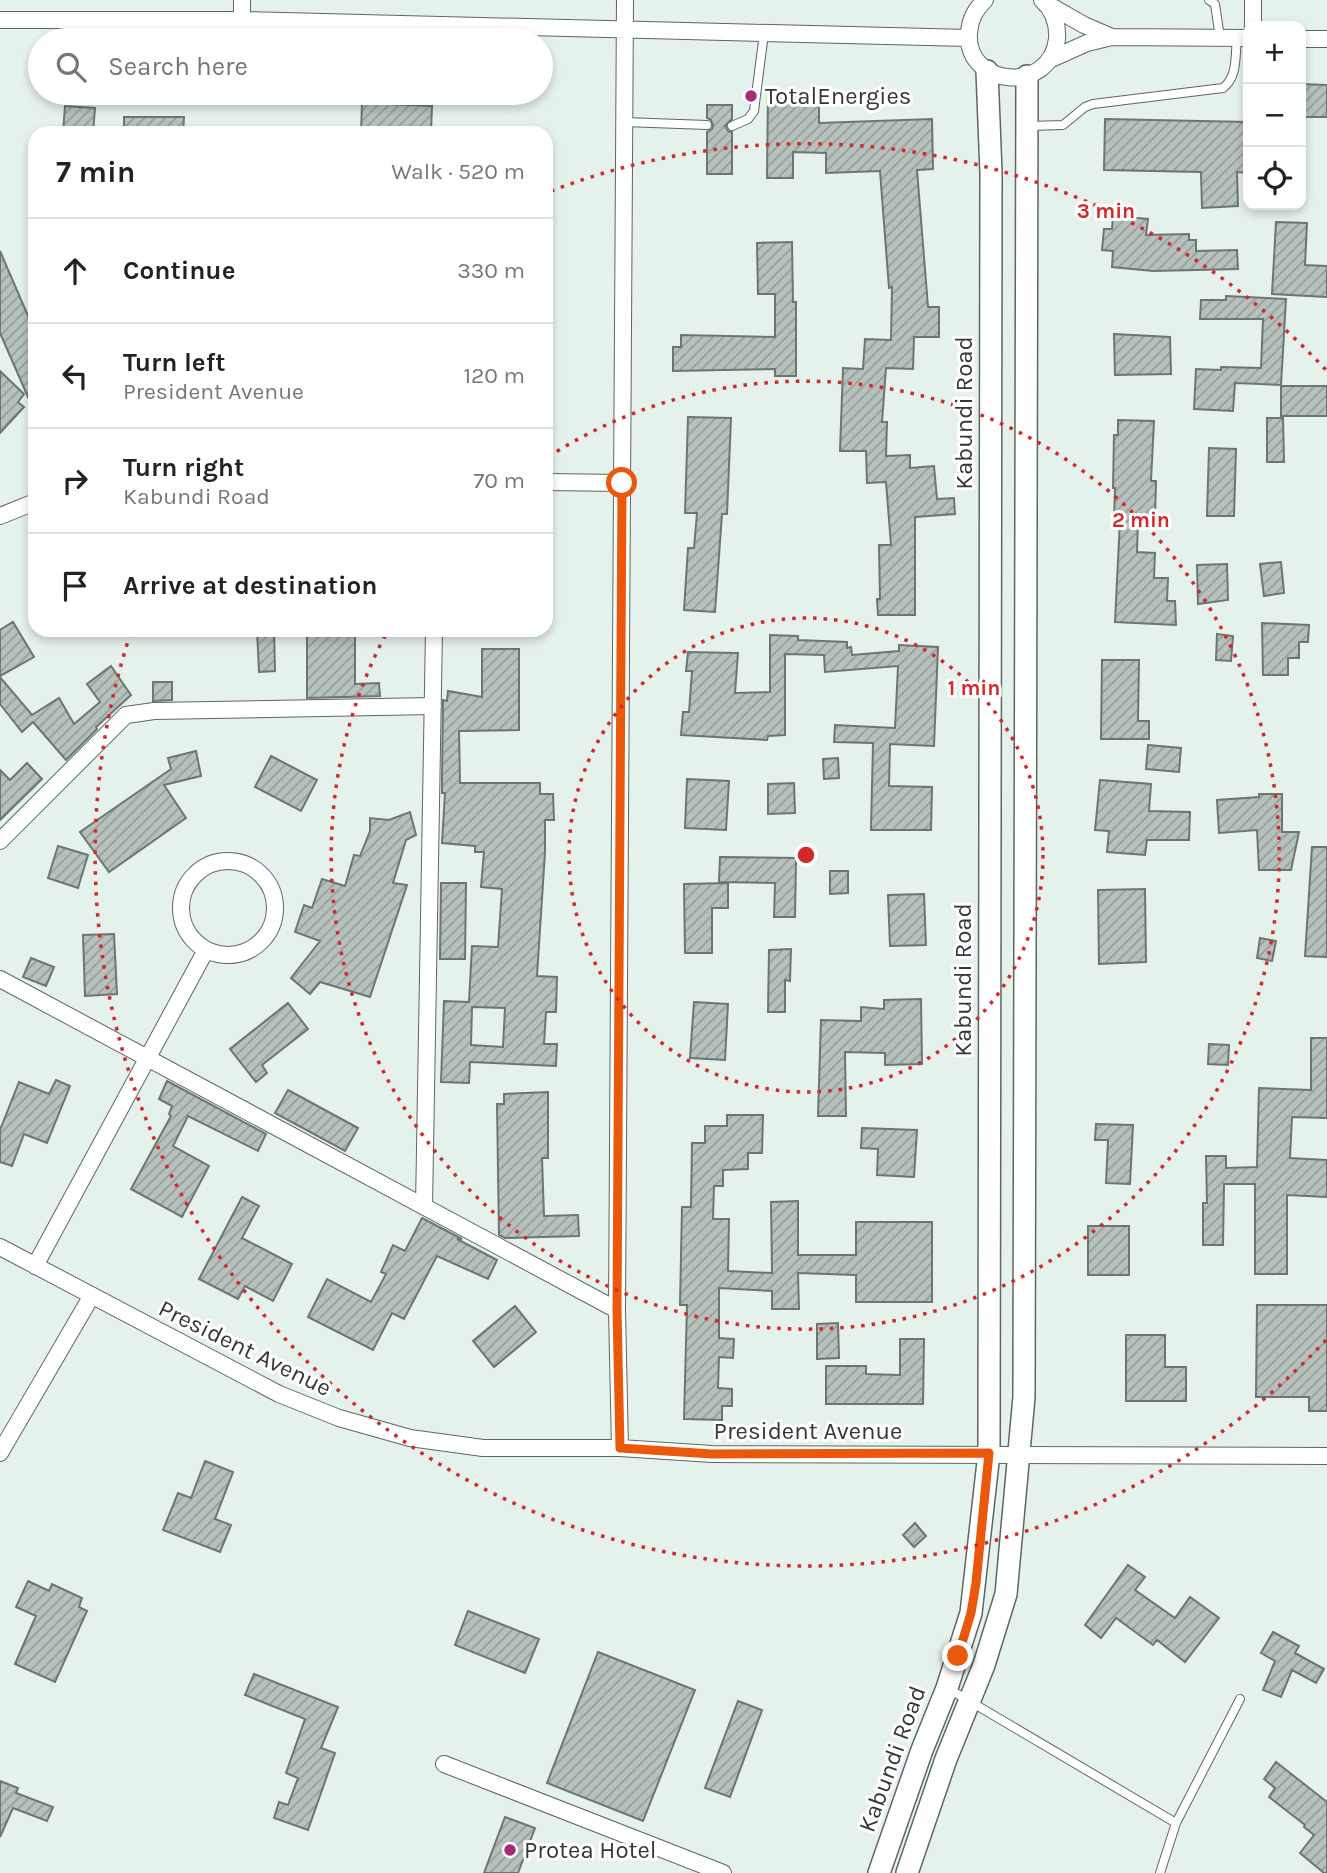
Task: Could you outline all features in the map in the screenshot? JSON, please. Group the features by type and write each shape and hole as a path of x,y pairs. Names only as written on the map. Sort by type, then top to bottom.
{"street":[{"path":"242,0 242,20"},
{"path":"620,1448 617,1310 625,0"},
{"path":"985,0 977,7 970,22 968,38 971,50 987,71 1013,79 1040,70 1056,46 1058,31 1054,16 1044,1"},
{"path":"1253,0 1253,21"},
{"path":"1044,1 1063,14 1112,37"},
{"path":"0,20 242,20 548,28"},
{"path":"553,28 968,38"},
{"path":"1049,60 1087,43 1112,37 1243,38"},
{"path":"1306,38 1327,39"},
{"name":"Kabundi Road","path":"879,1873 947,1688 971,1613 989,1453 991,173 987,71"},
{"name":"Kabundi Road","path":"907,1873 946,1759 970,1702 1006,1594 1024,1397 1027,76"},
{"path":"991,173 1027,172"},
{"path":"990,311 1027,310"},
{"path":"990,417 1027,416"},
{"path":"553,482 622,483"},
{"path":"0,516 28,504"},
{"path":"990,522 1027,521"},
{"path":"990,624 1026,623"},
{"path":"424,1206 434,637"},
{"path":"0,841 126,715 154,711 433,706"},
{"path":"989,735 1026,734"},
{"path":"989,832 1026,831"},
{"path":"227,861 251,867 269,883 273,894 275,906 270,931 253,948 242,953 230,956 206,950 196,943 183,922 181,910 187,886 194,876 215,863 227,861"},
{"path":"989,941 1026,940"},
{"path":"35,1266 206,950"},
{"path":"0,979 617,1310"},
{"path":"989,1043 1025,1042"},
{"path":"989,1148 1025,1147"},
{"name":"President Avenue","path":"0,1247 279,1394 339,1419 410,1438 483,1448 620,1448 712,1454 1327,1456"},
{"path":"989,1281 1025,1281"},
{"path":"0,1453 91,1297"},
{"path":"444,1764 723,1873"}],"lane":[{"path":"1209,0 1215,4 1220,38"},
{"path":"732,126 747,119 754,111 764,33"},
{"path":"1028,126 1063,124 1093,104 1223,88 1233,75 1243,38"},
{"path":"624,121 707,125"},
{"path":"947,1688 1176,1823"},
{"path":"1160,1873 1176,1823 1240,1699"}],"building":[{"path":"1306,84 1327,85 1327,117 1306,117"},
{"path":"768,92 819,93 819,123 932,119 933,169 917,170 928,307 939,307 939,337 914,337 913,369 886,368 882,422 887,422 886,456 910,455 910,468 934,466 937,499 954,498 955,514 915,517 915,615 878,615 879,545 891,545 886,482 867,483 866,451 840,451 843,368 863,369 865,339 891,340 892,287 889,288 880,171 826,173 826,153 793,152 793,178 767,178"},
{"path":"362,105 432,106 431,126 361,126"},
{"path":"707,105 732,105 732,119 725,126 732,132 732,174 707,174 707,132 713,125 707,118"},
{"path":"65,106 95,108 94,126 64,126"},
{"path":"124,117 184,117 183,126 124,126"},
{"path":"1105,119 1243,122 1243,173 1237,172 1238,206 1202,208 1201,172 1104,170"},
{"path":"1113,216 1148,219 1146,235 1189,234 1189,240 1196,240 1196,251 1237,250 1238,269 1153,271 1112,267 1113,251 1102,250 1104,229 1112,229"},
{"path":"1276,222 1307,223 1305,265 1327,266 1327,297 1272,294"},
{"path":"792,242 793,302 796,302 796,376 775,376 775,369 673,371 673,347 681,347 681,335 775,337 775,294 758,294 757,243"},
{"path":"0,251 28,316 28,397 0,333"},
{"path":"1226,296 1286,299 1281,385 1235,383 1233,411 1194,409 1196,369 1261,368 1263,319 1200,319 1201,300 1226,300"},
{"path":"1114,334 1170,337 1171,374 1115,375"},
{"path":"0,371 24,394 18,402 24,407 0,433"},
{"path":"1281,386 1327,386 1327,416 1281,416"},
{"path":"688,417 731,418 727,514 722,514 715,612 684,610 688,548 694,548 697,513 685,513"},
{"path":"1267,418 1283,418 1284,462 1267,462"},
{"path":"1118,420 1154,421 1151,481 1156,481 1155,520 1138,520 1137,552 1155,553 1154,578 1168,578 1167,601 1175,601 1176,625 1115,622 1120,520 1114,520 1113,488 1114,435 1118,435"},
{"path":"1209,448 1236,449 1234,516 1207,516"},
{"path":"1281,562 1284,593 1264,596 1260,564"},
{"path":"1227,564 1228,600 1198,604 1197,565"},
{"path":"13,622 34,657 0,676 0,630"},
{"path":"1262,623 1309,625 1308,642 1299,642 1299,658 1288,658 1288,675 1263,675"},
{"path":"1217,634 1233,636 1231,661 1216,660"},
{"path":"770,635 798,636 798,640 847,642 847,648 851,647 852,655 899,651 899,645 938,647 934,746 890,744 889,786 932,787 931,830 871,830 873,743 834,742 835,725 895,728 898,666 825,672 824,655 785,654 785,735 768,736 767,740 681,735 683,712 689,712 692,671 686,671 688,652 738,653 735,693 770,692"},
{"path":"257,637 274,637 275,671 259,672"},
{"path":"307,637 355,637 355,684 379,683 380,696 307,698"},
{"path":"482,649 519,649 519,730 459,731 460,783 540,783 540,794 553,794 554,820 545,820 537,976 557,977 556,1012 546,1012 544,1044 557,1044 556,1066 470,1062 469,1083 441,1082 444,1001 469,1002 472,946 498,947 502,889 481,887 484,852 475,852 475,846 442,843 445,793 442,793 443,700 447,701 448,691 482,697","holes":["472,1007 505,1008 503,1047 471,1045"]},
{"path":"1102,660 1139,660 1138,721 1149,721 1149,739 1101,739"},
{"path":"111,666 131,695 96,727 66,760 33,722 22,732 0,704 0,677 32,715 59,698 74,724 100,702 87,684"},
{"path":"153,682 172,682 172,700 153,701"},
{"path":"1148,745 1181,748 1179,772 1146,769"},
{"path":"196,751 201,776 164,785 186,818 109,872 80,832 171,769 168,758"},
{"path":"271,756 317,780 301,811 255,787"},
{"path":"838,758 839,778 824,779 823,759"},
{"path":"27,763 42,779 0,820 0,770 10,780"},
{"path":"687,779 729,781 726,830 685,828"},
{"path":"1100,780 1151,784 1149,811 1190,812 1189,840 1147,840 1145,855 1107,852 1109,831 1095,830"},
{"path":"794,783 795,813 768,814 768,784"},
{"path":"1259,794 1282,794 1282,832 1299,832 1291,870 1259,870 1257,830 1219,833 1217,800 1259,797"},
{"path":"410,812 416,835 406,840 393,883 407,885 370,997 320,982 310,994 291,978 320,941 295,932 304,905 312,908 322,879 345,886 354,855 360,856 370,831 370,818 389,820"},
{"path":"58,846 88,855 78,888 48,878"},
{"path":"1312,847 1327,847 1327,957 1305,956"},
{"path":"720,857 796,858 795,917 774,917 775,883 719,882"},
{"path":"830,871 848,871 848,893 830,894"},
{"path":"441,883 466,883 465,959 440,959"},
{"path":"728,883 728,908 712,908 712,953 685,953 684,884"},
{"path":"1145,889 1146,962 1099,964 1098,890"},
{"path":"924,894 926,945 890,946 888,895"},
{"path":"114,934 117,994 85,996 83,935"},
{"path":"1260,938 1276,941 1272,961 1257,958"},
{"path":"791,949 790,981 785,980 785,1012 768,1012 769,950"},
{"path":"31,958 54,967 46,986 23,977"},
{"path":"921,999 922,1064 885,1065 885,1053 845,1052 846,1116 818,1116 821,1020 861,1021 861,1007 884,1009 884,1000"},
{"path":"694,1002 728,1004 725,1060 690,1058"},
{"path":"288,1003 308,1029 262,1065 267,1073 256,1082 230,1049"},
{"path":"1311,1038 1327,1038 1327,1118 1292,1117 1290,1158 1327,1160 1327,1197 1287,1195 1287,1274 1255,1274 1255,1184 1224,1184 1223,1245 1203,1245 1203,1203 1207,1203 1206,1156 1226,1156 1226,1168 1257,1167 1259,1088 1311,1090"},
{"path":"1209,1044 1229,1045 1228,1065 1208,1064"},
{"path":"56,1080 70,1086 47,1143 24,1134 12,1166 0,1162 0,1130 19,1082 49,1094"},
{"path":"167,1081 266,1134 258,1151 188,1116 173,1146 209,1166 182,1217 131,1189 171,1116 169,1114 172,1106 159,1099"},
{"path":"288,1090 358,1128 345,1151 275,1113"},
{"path":"548,1092 548,1158 542,1158 544,1216 578,1215 579,1236 505,1238 499,1235 497,1104 504,1104 504,1094"},
{"path":"727,1115 763,1115 762,1153 748,1153 748,1169 723,1170 723,1186 714,1186 713,1219 729,1219 728,1271 772,1273 771,1202 798,1201 798,1255 856,1255 856,1222 932,1222 932,1302 856,1302 856,1275 798,1273 799,1309 772,1309 772,1291 719,1288 719,1338 734,1339 733,1358 719,1357 718,1388 732,1389 732,1406 722,1406 722,1420 684,1419 687,1305 680,1305 682,1207 691,1207 692,1143 705,1143 705,1126 727,1126"},
{"path":"1096,1124 1133,1125 1130,1184 1106,1183 1108,1140 1095,1140"},
{"path":"862,1128 917,1130 914,1177 877,1175 878,1149 861,1148"},
{"path":"242,1197 259,1206 242,1238 292,1264 273,1301 245,1286 238,1299 199,1279"},
{"path":"422,1218 497,1260 488,1279 437,1256 404,1319 392,1313 373,1350 308,1317 327,1279 371,1302 386,1274 381,1272 393,1245 405,1251"},
{"path":"1088,1226 1129,1226 1129,1275 1088,1275"},
{"path":"1257,1305 1327,1305 1327,1411 1309,1411 1309,1397 1256,1397"},
{"path":"515,1306 536,1332 494,1367 473,1341"},
{"path":"838,1323 839,1358 817,1359 817,1324"},
{"path":"1126,1335 1165,1335 1165,1367 1186,1367 1186,1401 1126,1401"},
{"path":"900,1339 924,1339 923,1404 826,1404 826,1366 866,1366 866,1374 900,1375"},
{"path":"205,1461 233,1472 215,1519 231,1525 220,1552 163,1530 178,1493 191,1498"},
{"path":"915,1523 926,1536 914,1547 903,1535"},
{"path":"1128,1565 1145,1577 1135,1590 1175,1618 1190,1597 1219,1618 1185,1662 1157,1640 1153,1645 1116,1618 1101,1638 1085,1625"},
{"path":"28,1581 49,1591 52,1584 82,1598 79,1607 87,1611 55,1682 15,1664 36,1616 16,1607"},
{"path":"468,1611 539,1639 525,1673 455,1645"},
{"path":"1273,1632 1299,1646 1295,1653 1324,1669 1316,1683 1292,1670 1281,1697 1263,1690 1275,1661 1261,1653"},
{"path":"598,1652 695,1690 643,1821 547,1783"},
{"path":"254,1674 338,1707 321,1748 335,1753 308,1830 274,1818 279,1802 288,1805 298,1778 286,1773 305,1719 245,1695"},
{"path":"738,1701 762,1710 730,1797 705,1788"},
{"path":"1276,1762 1327,1802 1327,1873 1300,1853 1314,1835 1269,1797 1275,1788 1264,1779"},
{"path":"0,1781 18,1788 16,1793 53,1807 47,1821 13,1808 0,1837"},
{"name":"Protea Hotel","path":"505,1817 535,1828 518,1873 484,1873"}],"place":[{"name":"TotalEnergies","path":"751,96"},
{"name":"Protea Hotel","path":"510,1850"}],"route":[{"path":"622,483 617,1310 620,1448 712,1454 989,1453 976,1583 971,1613 958,1656"}]}
